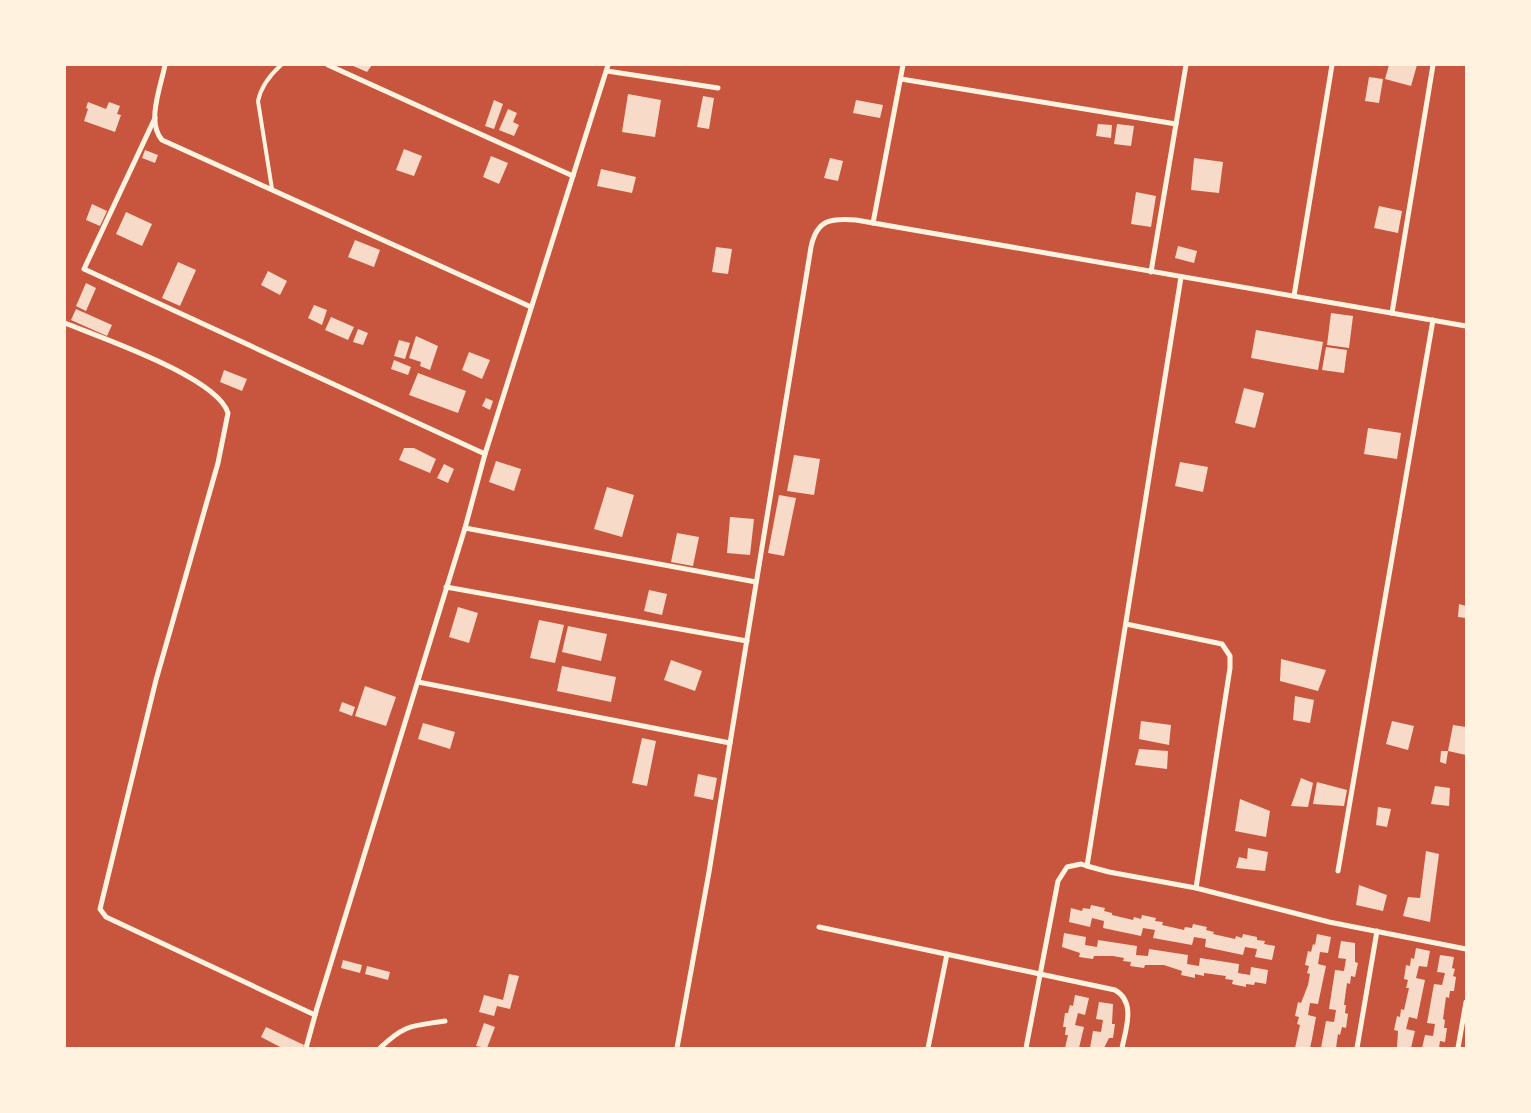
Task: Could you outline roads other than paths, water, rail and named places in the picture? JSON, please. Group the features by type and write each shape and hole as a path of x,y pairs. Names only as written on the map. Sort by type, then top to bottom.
{"street":[{"path":"165,65 155,118 84,269 485,454"},
{"path":"328,65 573,176"},
{"path":"306,1048 465,528 485,454 608,65"},
{"path":"1151,272 1186,65"},
{"path":"1294,296 1332,65"},
{"path":"1392,313 1433,65"},
{"path":"873,223 901,66"},
{"path":"606,71 718,88"},
{"path":"900,79 1176,124"},
{"path":"155,118 156,130 162,140 531,307"},
{"path":"677,1048 730,744 813,236 826,221 838,219 873,223 1466,326"},
{"path":"1087,866 1181,277"},
{"path":"1338,871 1433,320"},
{"path":"65,323 182,373 226,405 228,413 218,463 156,680 100,909 106,917 315,1015"},
{"path":"465,528 756,582"},
{"path":"446,587 747,641"},
{"path":"1126,624 1222,644 1230,656 1230,668 1196,888"},
{"path":"418,682 730,744"},
{"path":"1026,1048 1058,881 1067,867 1081,864 1108,872 1196,888 1329,922 1466,949"},
{"path":"819,926 1102,986 1121,994 1126,999 1129,1009 1122,1048"},
{"path":"1357,1048 1377,931"},
{"path":"928,1048 947,954"},
{"path":"1460,1048 1466,1002"},
{"path":"380,1048 395,1032 408,1026 445,1021"}],"lane":[{"path":"272,189 258,101 266,81 282,65"}]}
